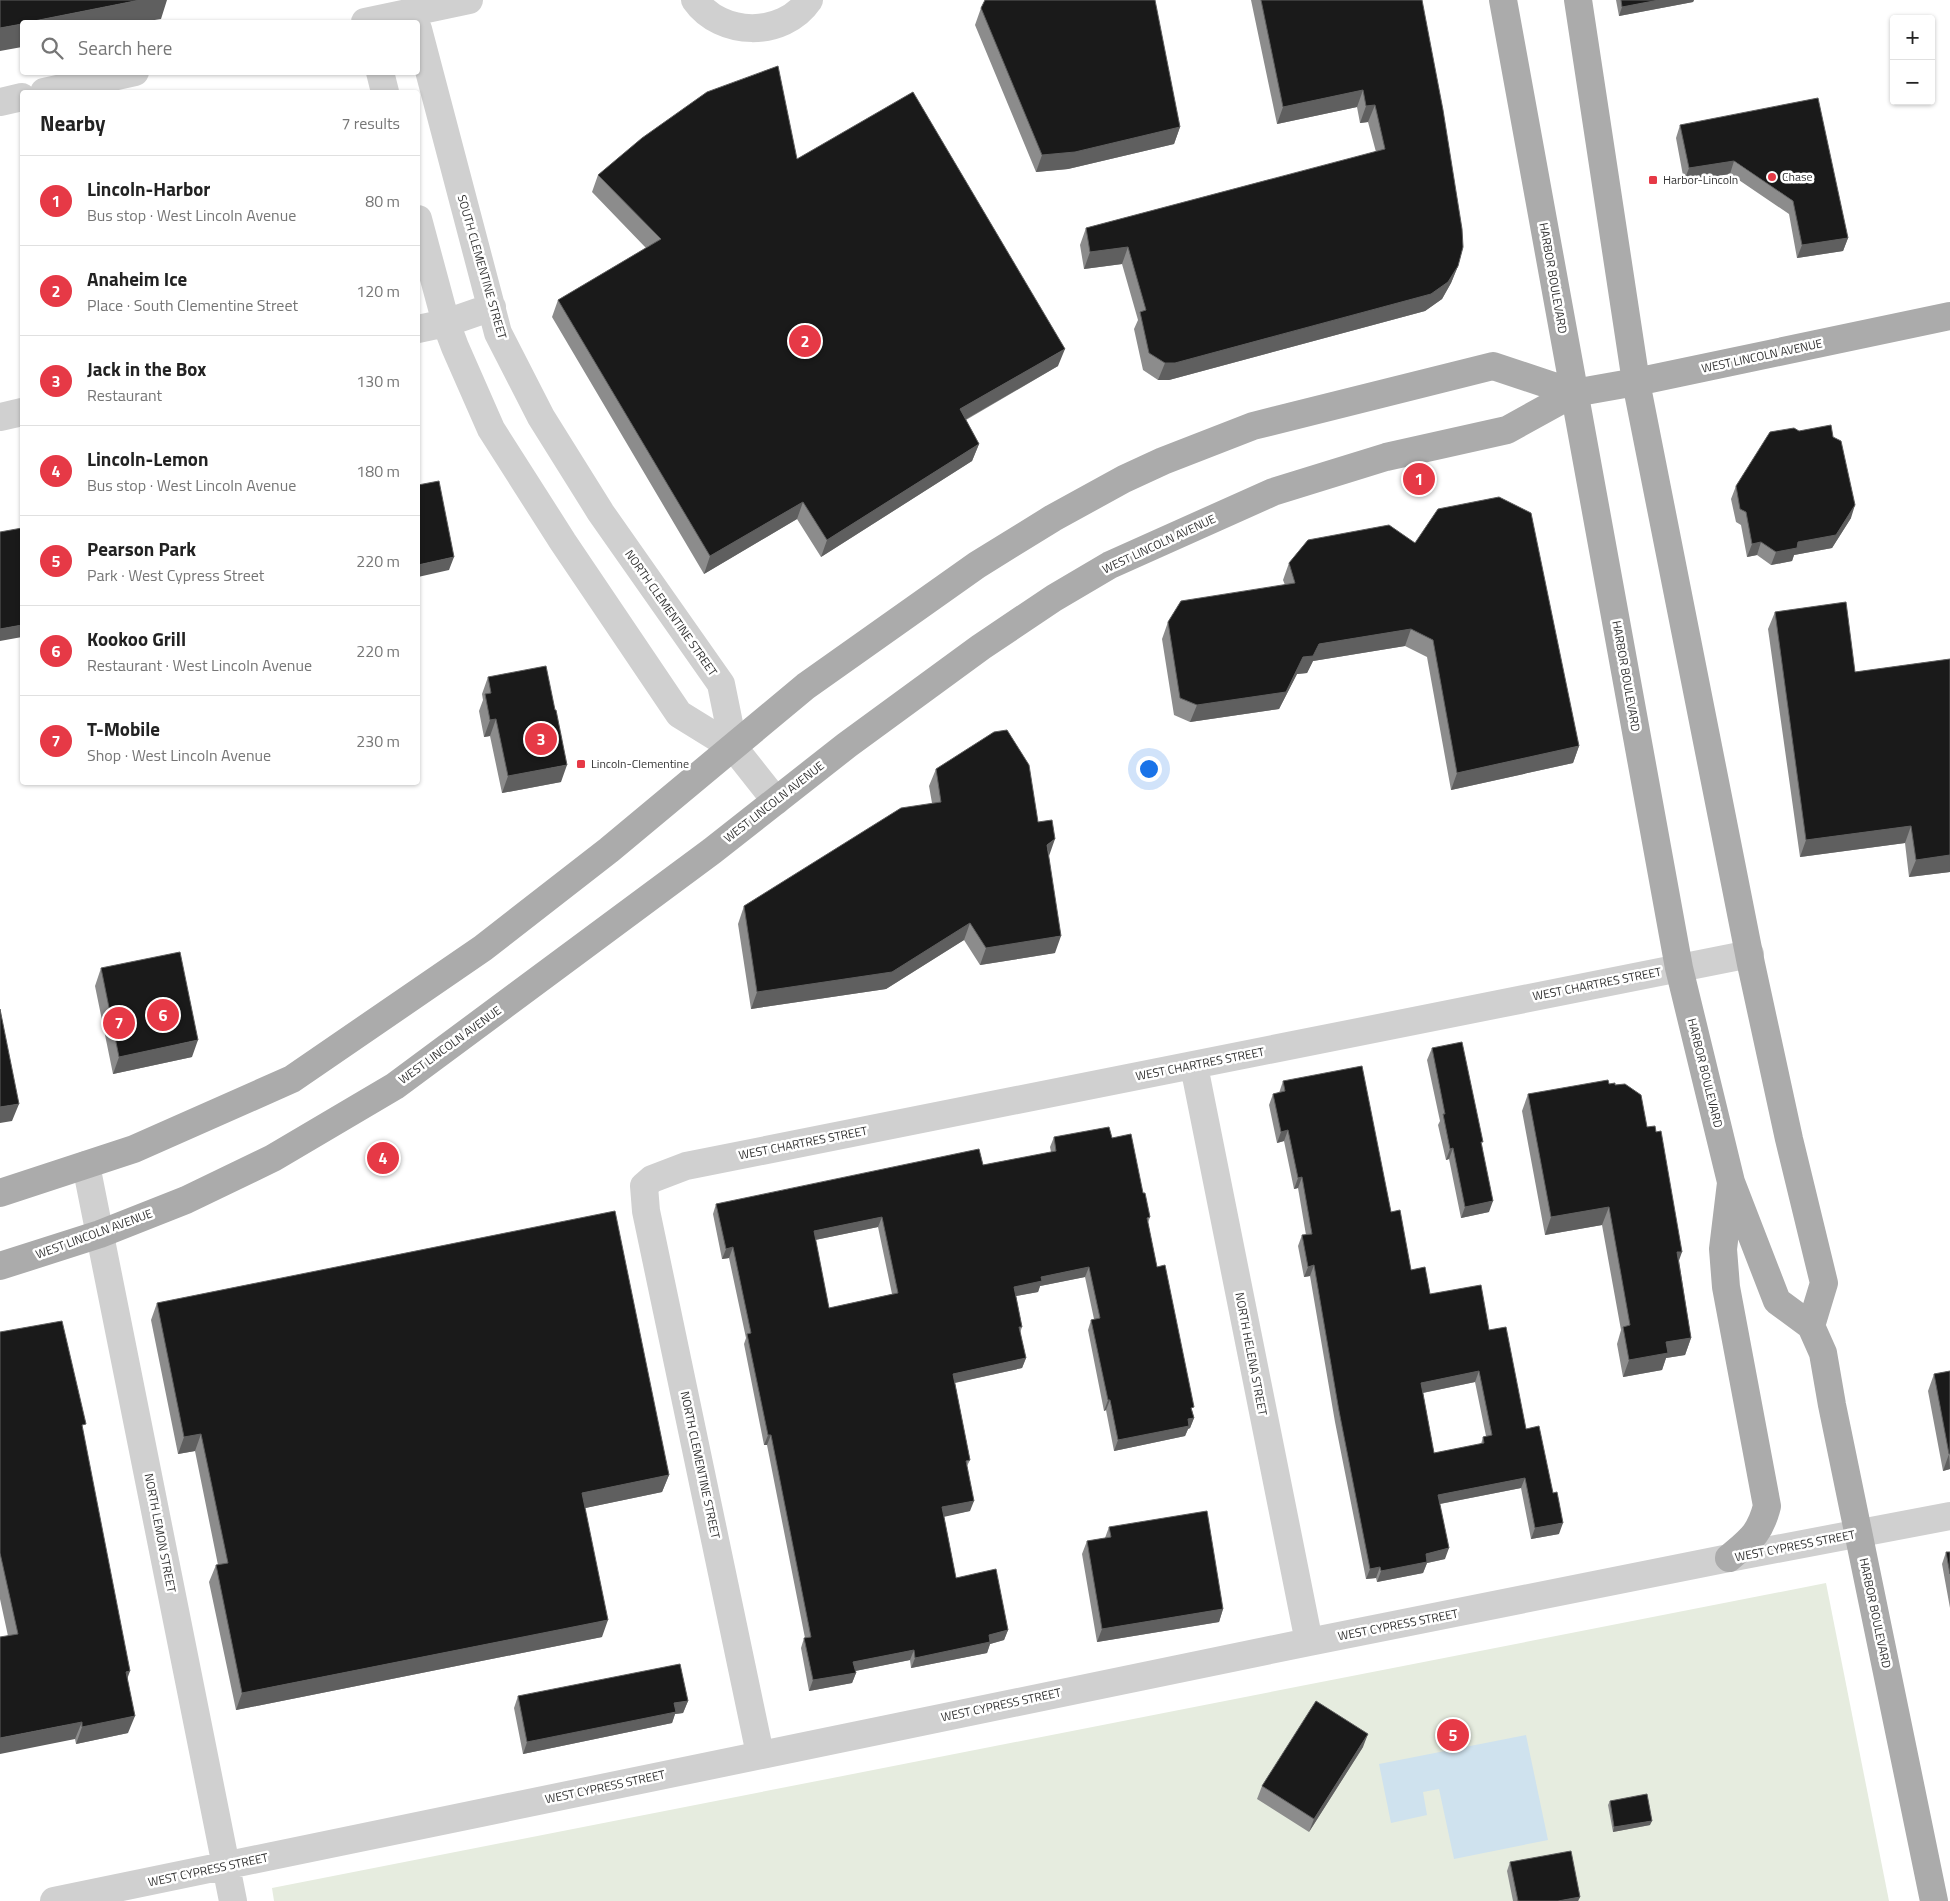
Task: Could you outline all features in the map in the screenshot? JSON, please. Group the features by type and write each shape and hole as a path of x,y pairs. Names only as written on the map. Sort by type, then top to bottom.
{"main road":[{"name":"HARBOR BOULEVARD","path":"1503,0 1679,968 1732,1182 1777,1301 1811,1326 1823,1353 1934,1901"},
{"path":"1578,0 1636,382 1750,954 1789,1139 1824,1283 1811,1326"},
{"name":"WEST LINCOLN AVENUE","path":"0,1266 100,1234 186,1200 273,1158 395,1086 776,801 847,745 981,647 1054,598 1110,564 1273,492 1386,457 1507,430 1574,393 1636,382 1950,316"},
{"name":"WEST LINCOLN AVENUE","path":"0,1194 134,1149 292,1079 483,948 609,850 734,748 806,686 977,565 1053,518 1124,479 1163,461 1253,426 1493,366 1574,393"},
{"path":"1729,1558 1757,1533 1764,1519 1767,1506 1726,1287 1723,1248 1732,1182"}],"street":[{"path":"367,17 414,16 469,0"},
{"path":"695,0 701,8 721,22 736,27 761,28 782,23 803,8 809,0"},
{"name":"SOUTH CLEMENTINE STREET","path":"420,38 498,333 541,417 601,513"},
{"path":"53,90 122,75"},
{"path":"381,75 385,90"},
{"path":"0,102 20,97"},
{"path":"420,226 446,323"},
{"path":"420,329 446,323 492,307"},
{"name":"NORTH CLEMENTINE STREET","path":"446,323 491,429 563,542 679,714 734,748 776,801"},
{"path":"0,417 20,412"},
{"name":"NORTH CLEMENTINE STREET","path":"601,513 721,684 734,748"},
{"name":"WEST CHARTRES STREET","path":"652,1179 686,1166 1750,954"},
{"name":"NORTH HELENA STREET","path":"1194,1066 1309,1642"},
{"name":"NORTH LEMON STREET","path":"86,1165 233,1901"},
{"name":"NORTH CLEMENTINE STREET","path":"652,1179 644,1186 646,1211 760,1754"},
{"name":"WEST CYPRESS STREET","path":"54,1901 1309,1642 1950,1516"}],"shaded area":[{"path":"1826,1583 1889,1901 274,1901 272,1888"}],"water":[{"path":"1526,1735 1548,1840 1454,1859 1439,1789 1423,1792 1427,1815 1391,1823 1379,1764"}],"building":[{"path":"0,0 140,0 39,20 20,20 20,24 0,28"},
{"path":"985,0 1155,0 1180,127 1075,152 1042,155 981,8"},
{"path":"1261,0 1422,0 1443,110 1462,229 1463,247 1458,266 1448,282 1431,294 1175,363 1165,363 1149,353 1140,312 1146,310 1128,247 1090,252 1086,228 1385,149 1375,105 1366,106 1363,90 1283,107"},
{"path":"1621,0 1659,0 1622,7"},
{"path":"778,66 797,159 913,92 1065,349 960,409 979,444 827,540 803,502 710,556 558,300 661,239 598,175 642,138 707,92"},
{"path":"1818,98 1848,238 1802,245 1793,201 1734,161 1689,168 1680,125"},
{"path":"1831,425 1833,437 1841,441 1855,505 1836,535 1798,542 1797,548 1776,552 1761,542 1752,544 1746,512 1740,509 1736,486 1770,432 1794,428 1799,431"},
{"path":"439,481 454,557 420,565 420,485"},
{"path":"1499,497 1531,513 1579,746 1457,773 1433,640 1411,629 1319,644 1313,656 1303,657 1286,692 1197,705 1180,698 1168,622 1181,601 1295,583 1289,563 1308,540 1389,525 1415,543 1438,509"},
{"path":"20,528 20,625 0,629 0,532"},
{"path":"1846,602 1855,672 1950,659 1950,855 1916,860 1911,826 1806,840 1775,612"},
{"path":"546,666 567,765 508,776 496,719 490,720 485,694 491,693 488,677"},
{"path":"1007,730 1029,765 1038,822 1052,820 1055,839 1047,845 1061,936 986,948 970,923 892,972 757,992 744,906 901,808 941,802 936,769 994,732"},
{"path":"180,952 198,1040 119,1057 101,968"},
{"path":"0,1009 19,1104 0,1107"},
{"path":"1462,1042 1493,1201 1465,1207 1453,1148 1450,1149 1432,1048"},
{"path":"1362,1066 1391,1212 1400,1210 1411,1270 1425,1267 1430,1294 1481,1285 1489,1330 1506,1327 1526,1429 1539,1426 1553,1493 1557,1492 1563,1523 1535,1528 1525,1478 1438,1495 1449,1548 1426,1554 1427,1562 1381,1571 1380,1567 1370,1569 1339,1411 1314,1265 1308,1267 1302,1235 1312,1234 1302,1177 1298,1178 1288,1130 1281,1132 1273,1094 1285,1091 1283,1081","holes":["1479,1371 1492,1435 1483,1437 1484,1443 1434,1453 1421,1383"]},
{"path":"1608,1080 1609,1084 1625,1084 1641,1095 1647,1127 1655,1126 1656,1132 1661,1131 1682,1252 1677,1252 1691,1338 1666,1342 1668,1353 1629,1360 1623,1327 1630,1325 1609,1207 1551,1217 1528,1094"},
{"path":"1109,1127 1112,1138 1131,1134 1150,1217 1147,1218 1157,1267 1165,1265 1194,1407 1191,1408 1194,1418 1188,1419 1189,1426 1118,1440 1091,1320 1100,1318 1089,1267 1041,1277 1042,1281 1014,1287 1022,1327 1019,1327 1026,1358 953,1374 970,1460 966,1461 974,1501 942,1507 956,1578 996,1569 1008,1630 989,1635 990,1642 915,1658 914,1650 853,1662 856,1673 813,1680 804,1638 811,1637 771,1435 768,1435 747,1334 751,1333 733,1247 726,1249 716,1204 979,1149 983,1165 1056,1151 1054,1137","holes":["882,1217 898,1293 829,1308 814,1231"]},
{"path":"615,1211 669,1475 582,1493 608,1620 242,1693 216,1565 228,1563 201,1434 184,1437 157,1303"},
{"path":"62,1321 86,1424 82,1425 130,1671 126,1672 135,1716 82,1727 82,1722 0,1738 0,1637 18,1634 0,1553 0,1332"},
{"path":"1950,1371 1950,1454 1949,1454 1934,1374"},
{"path":"1207,1511 1223,1609 1102,1629 1087,1541 1111,1537 1109,1527"},
{"path":"1946,1552 1950,1552 1950,1574"},
{"path":"680,1664 688,1701 674,1703 676,1712 527,1742 518,1696"},
{"path":"1316,1701 1368,1734 1314,1819 1262,1786"},
{"path":"1647,1794 1652,1821 1614,1827 1610,1801"},
{"path":"1571,1851 1580,1897 1558,1901 1518,1901 1510,1862"}],"place":[{"name":"Chase","path":"1772,177"},
{"name":"Harbor-Lincoln","path":"1653,180"},
{"name":"Anaheim Ice","path":"805,341"},
{"name":"Lincoln-Harbor","path":"1419,479"},
{"name":"Jack in the Box","path":"541,739"},
{"name":"Lincoln-Clementine","path":"581,764"},
{"name":"Kookoo Grill","path":"163,1015"},
{"name":"T-Mobile","path":"119,1023"},
{"name":"Lincoln-Lemon","path":"383,1158"},
{"name":"Pearson Park","path":"1453,1735"}]}
